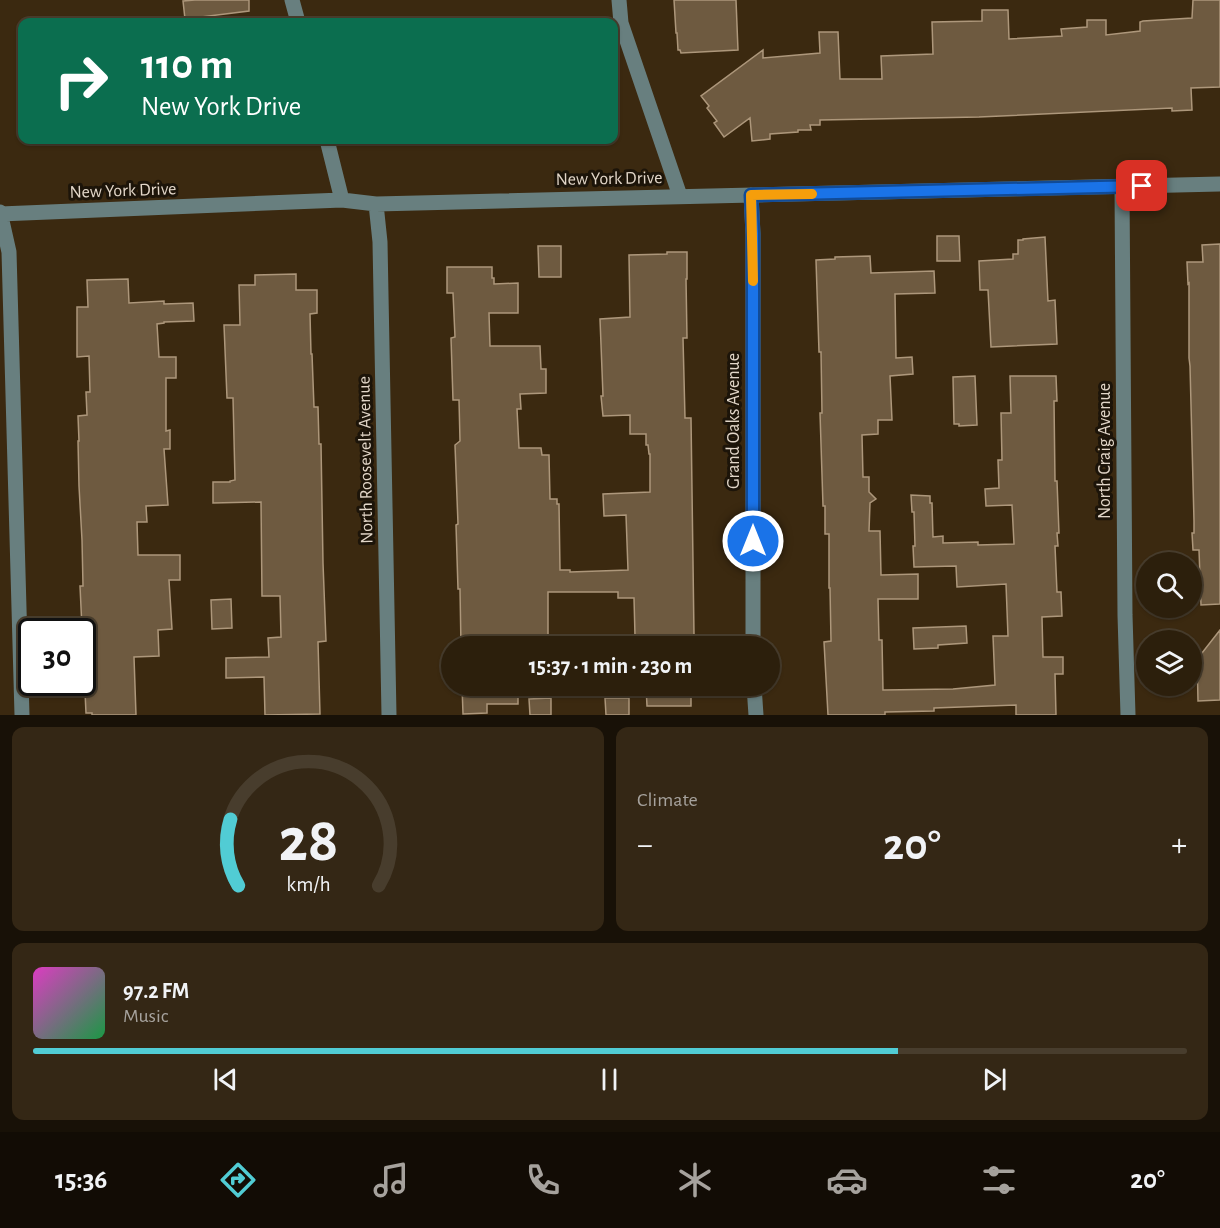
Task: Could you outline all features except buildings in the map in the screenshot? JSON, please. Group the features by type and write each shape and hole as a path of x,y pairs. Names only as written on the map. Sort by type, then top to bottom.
{"street":[{"path":"292,0 297,18"},
{"path":"619,0 621,23 681,196"},
{"path":"328,144 342,200"},
{"name":"New York Drive","path":"0,214 342,200 376,204 1220,184"},
{"name":"North Craig Avenue","path":"1122,187 1125,615 1128,715"},
{"name":"Grand Oaks Avenue","path":"751,195 753,234 753,636"},
{"name":"North Roosevelt Avenue","path":"376,204 380,242 389,715"},
{"path":"0,214 9,252 22,715"},
{"path":"755,696 756,715"}],"slow traffic":[{"path":"753,281 751,195 812,194"}],"route":[{"path":"753,541 751,195 1142,186"}]}
